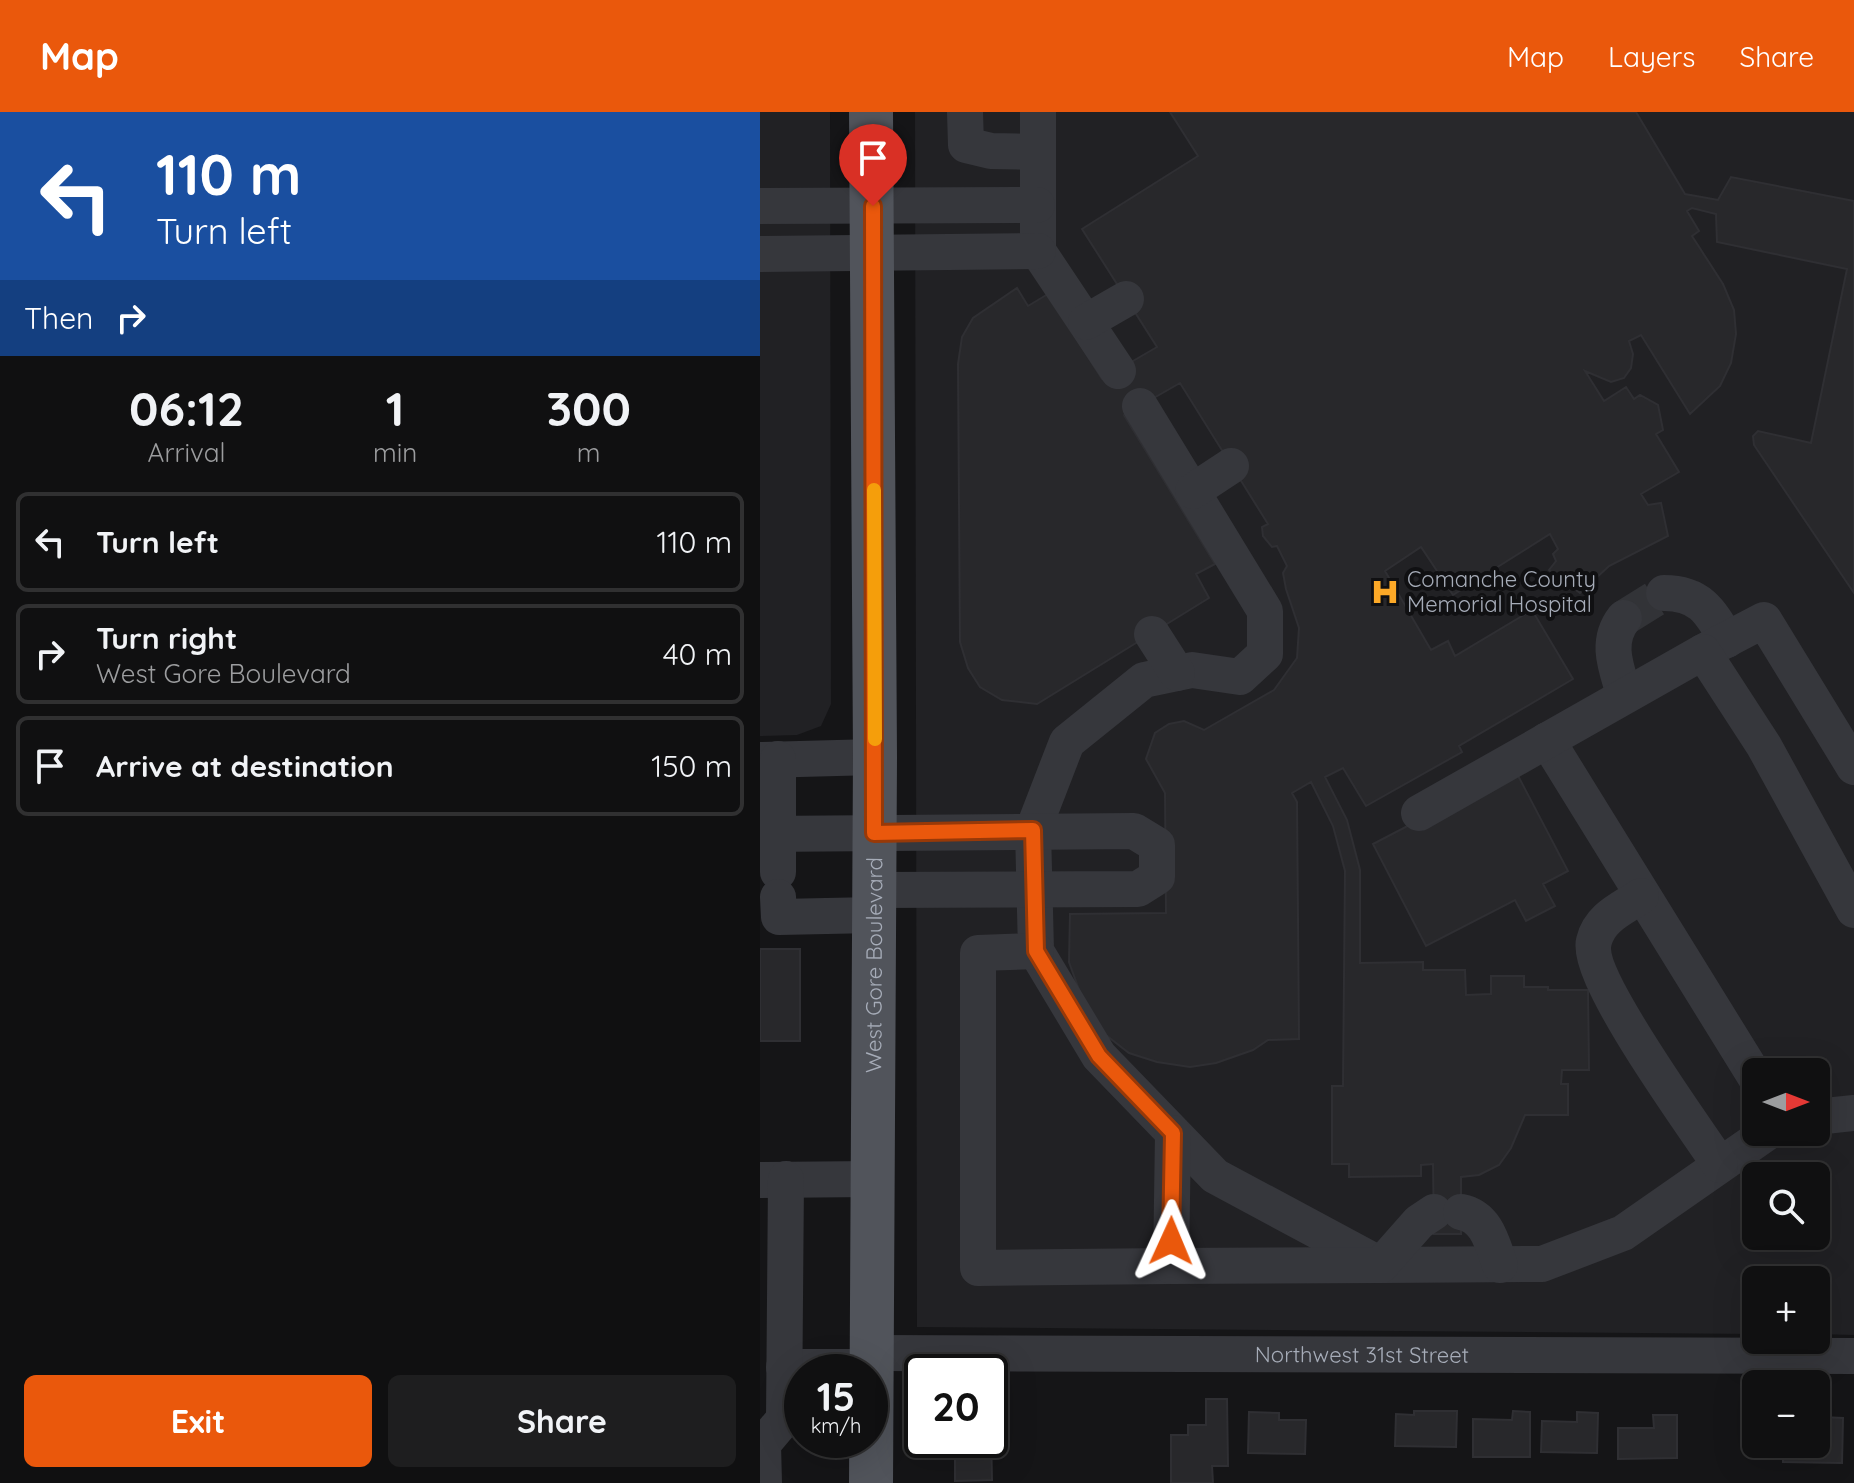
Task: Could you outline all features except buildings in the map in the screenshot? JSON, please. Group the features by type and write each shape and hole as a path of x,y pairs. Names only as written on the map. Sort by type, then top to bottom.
{"main road":[{"name":"West Gore Boulevard","path":"871,112 875,757 872,1354"},
{"name":"West Gore Boulevard","path":"871,1458 871,1483"}],"street":[{"path":"965,112 966,145 991,151 1037,152"},
{"path":"1038,112 1038,251 1118,371"},
{"path":"760,206 1037,205"},
{"path":"760,254 1038,251"},
{"path":"1086,322 1126,299"},
{"path":"1140,406 1265,611 1265,654 1240,677 1192,670 1144,680 1067,742 1033,830 1036,951 1099,1056 1215,1176 1381,1265"},
{"path":"1193,491 1231,466"},
{"path":"1664,593 1684,593 1710,611 1715,646 1764,746 1854,910"},
{"path":"1624,618 1614,631 1613,659 1624,694"},
{"path":"1419,813 1624,694 1764,620 1854,767"},
{"path":"1145,639 1167,675"},
{"path":"1547,740 1743,1058"},
{"path":"769,834 1134,831 1157,845 1157,877 1138,889 1035,890 874,902 779,917 778,884 769,834 769,760 875,757"},
{"path":"1641,896 1601,923 1592,945 1604,987 1720,1165"},
{"path":"1036,951 978,953 978,1268 1542,1264 1623,1233 1748,1146"},
{"path":"1830,1116 1854,1113"},
{"path":"1171,1266 1173,1133"},
{"path":"784,1367 773,1180 873,1179"},
{"path":"1381,1265 1419,1222 1448,1212 1473,1214 1488,1230 1500,1265"},
{"name":"Northwest 31st Street","path":"888,1360 1854,1356"},
{"path":"764,1483 763,1444 784,1419"}],"shaded area":[{"path":"760,112 830,112 831,704 821,726 797,735 760,736"},
{"name":"Comanche County Memorial Hospital","path":"915,112 1854,112 1854,1335 1830,1334 1830,1266 1742,1266 1742,1334 917,1327"}],"tunnel":[{"path":"1624,618 1664,593"}],"slow traffic":[{"path":"874,490 875,739"}],"place":[{"name":"Comanche County Memorial Hospital","path":"1385,592"}],"route":[{"path":"873,206 874,833 1033,830 1036,951 1099,1056 1173,1133 1171,1241"}]}
